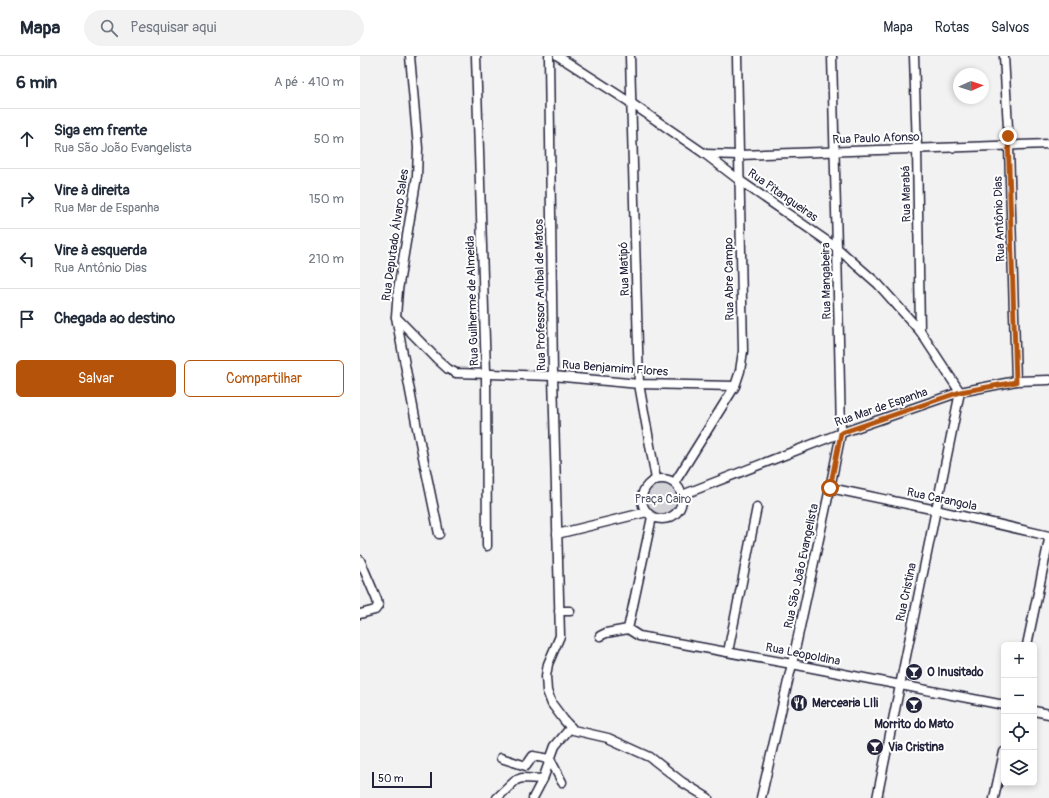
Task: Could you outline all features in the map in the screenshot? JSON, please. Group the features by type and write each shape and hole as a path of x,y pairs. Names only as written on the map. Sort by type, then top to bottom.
{"street":[{"name":"Rua Deputado Álvaro Sales","path":"410,56 418,148 417,176 398,290 396,316 438,534"},
{"name":"Rua Guilherme de Almeida","path":"476,56 486,373 487,546"},
{"name":"Rua Professor Aníbal de Matos","path":"549,56 553,376 560,636 548,664 546,676 547,691 552,704 571,727"},
{"name":"Rua Pitangueiras","path":"558,56 631,103 837,248 878,284 920,331 960,392"},
{"name":"Rua Matipó","path":"630,56 639,384 656,479"},
{"name":"Rua Abre Campo","path":"675,482 736,386 743,351 737,56"},
{"name":"Rua Mangabeira","path":"832,56 841,433"},
{"name":"Rua Marabá","path":"914,56 920,331"},
{"name":"Rua Antônio Dias","path":"1004,56 1009,146 1016,382"},
{"name":"Rua Paulo Afonso","path":"705,154 739,155 1049,144"},
{"name":"Rua Benjamim Flores","path":"396,316 448,369 456,373 553,376 639,384 736,386"},
{"name":"Rua Mar de Espanha","path":"682,495 841,433 960,392 1016,382 1049,380"},
{"name":"Rua Cristina","path":"877,798 960,392"},
{"name":"Rua São João Evangelista","path":"762,798 841,433"},
{"path":"665,478 675,482 682,495 681,507 674,516 658,519 650,514 643,506 643,493 650,482 656,479 665,478"},
{"name":"Rua Carangola","path":"830,488 936,510 1049,536"},
{"path":"728,652 757,507"},
{"path":"557,534 650,514"},
{"path":"628,630 650,514"},
{"path":"1028,642 1049,540"},
{"path":"360,560 377,600 378,606 375,610 360,614"},
{"path":"559,611 570,611"},
{"name":"Rua Leopoldina","path":"600,636 606,633 628,630 639,636 792,664 1001,705"},
{"path":"1037,712 1049,714"},
{"path":"533,798 543,779 555,746 571,727 573,730 608,738 650,757 682,782 708,798"},
{"path":"501,758 526,766 533,756 550,759"},
{"path":"550,759 562,782"},
{"path":"994,798 1001,766"},
{"path":"497,798 516,780 522,778 543,779"}],"green space":[{"name":"Praça Cairo","path":"666,481 675,486 679,492 679,506 675,512 666,517 658,517 649,512 645,506 644,495 649,486 655,482"}],"place":[{"name":"O Inusitado","path":"914,672"},
{"name":"Mercearia LIli","path":"799,703"},
{"name":"Morrito do Mato","path":"914,705"},
{"name":"Via Cristina","path":"875,747"}],"route":[{"path":"830,488 841,433 960,392 1016,382 1008,136"}]}
